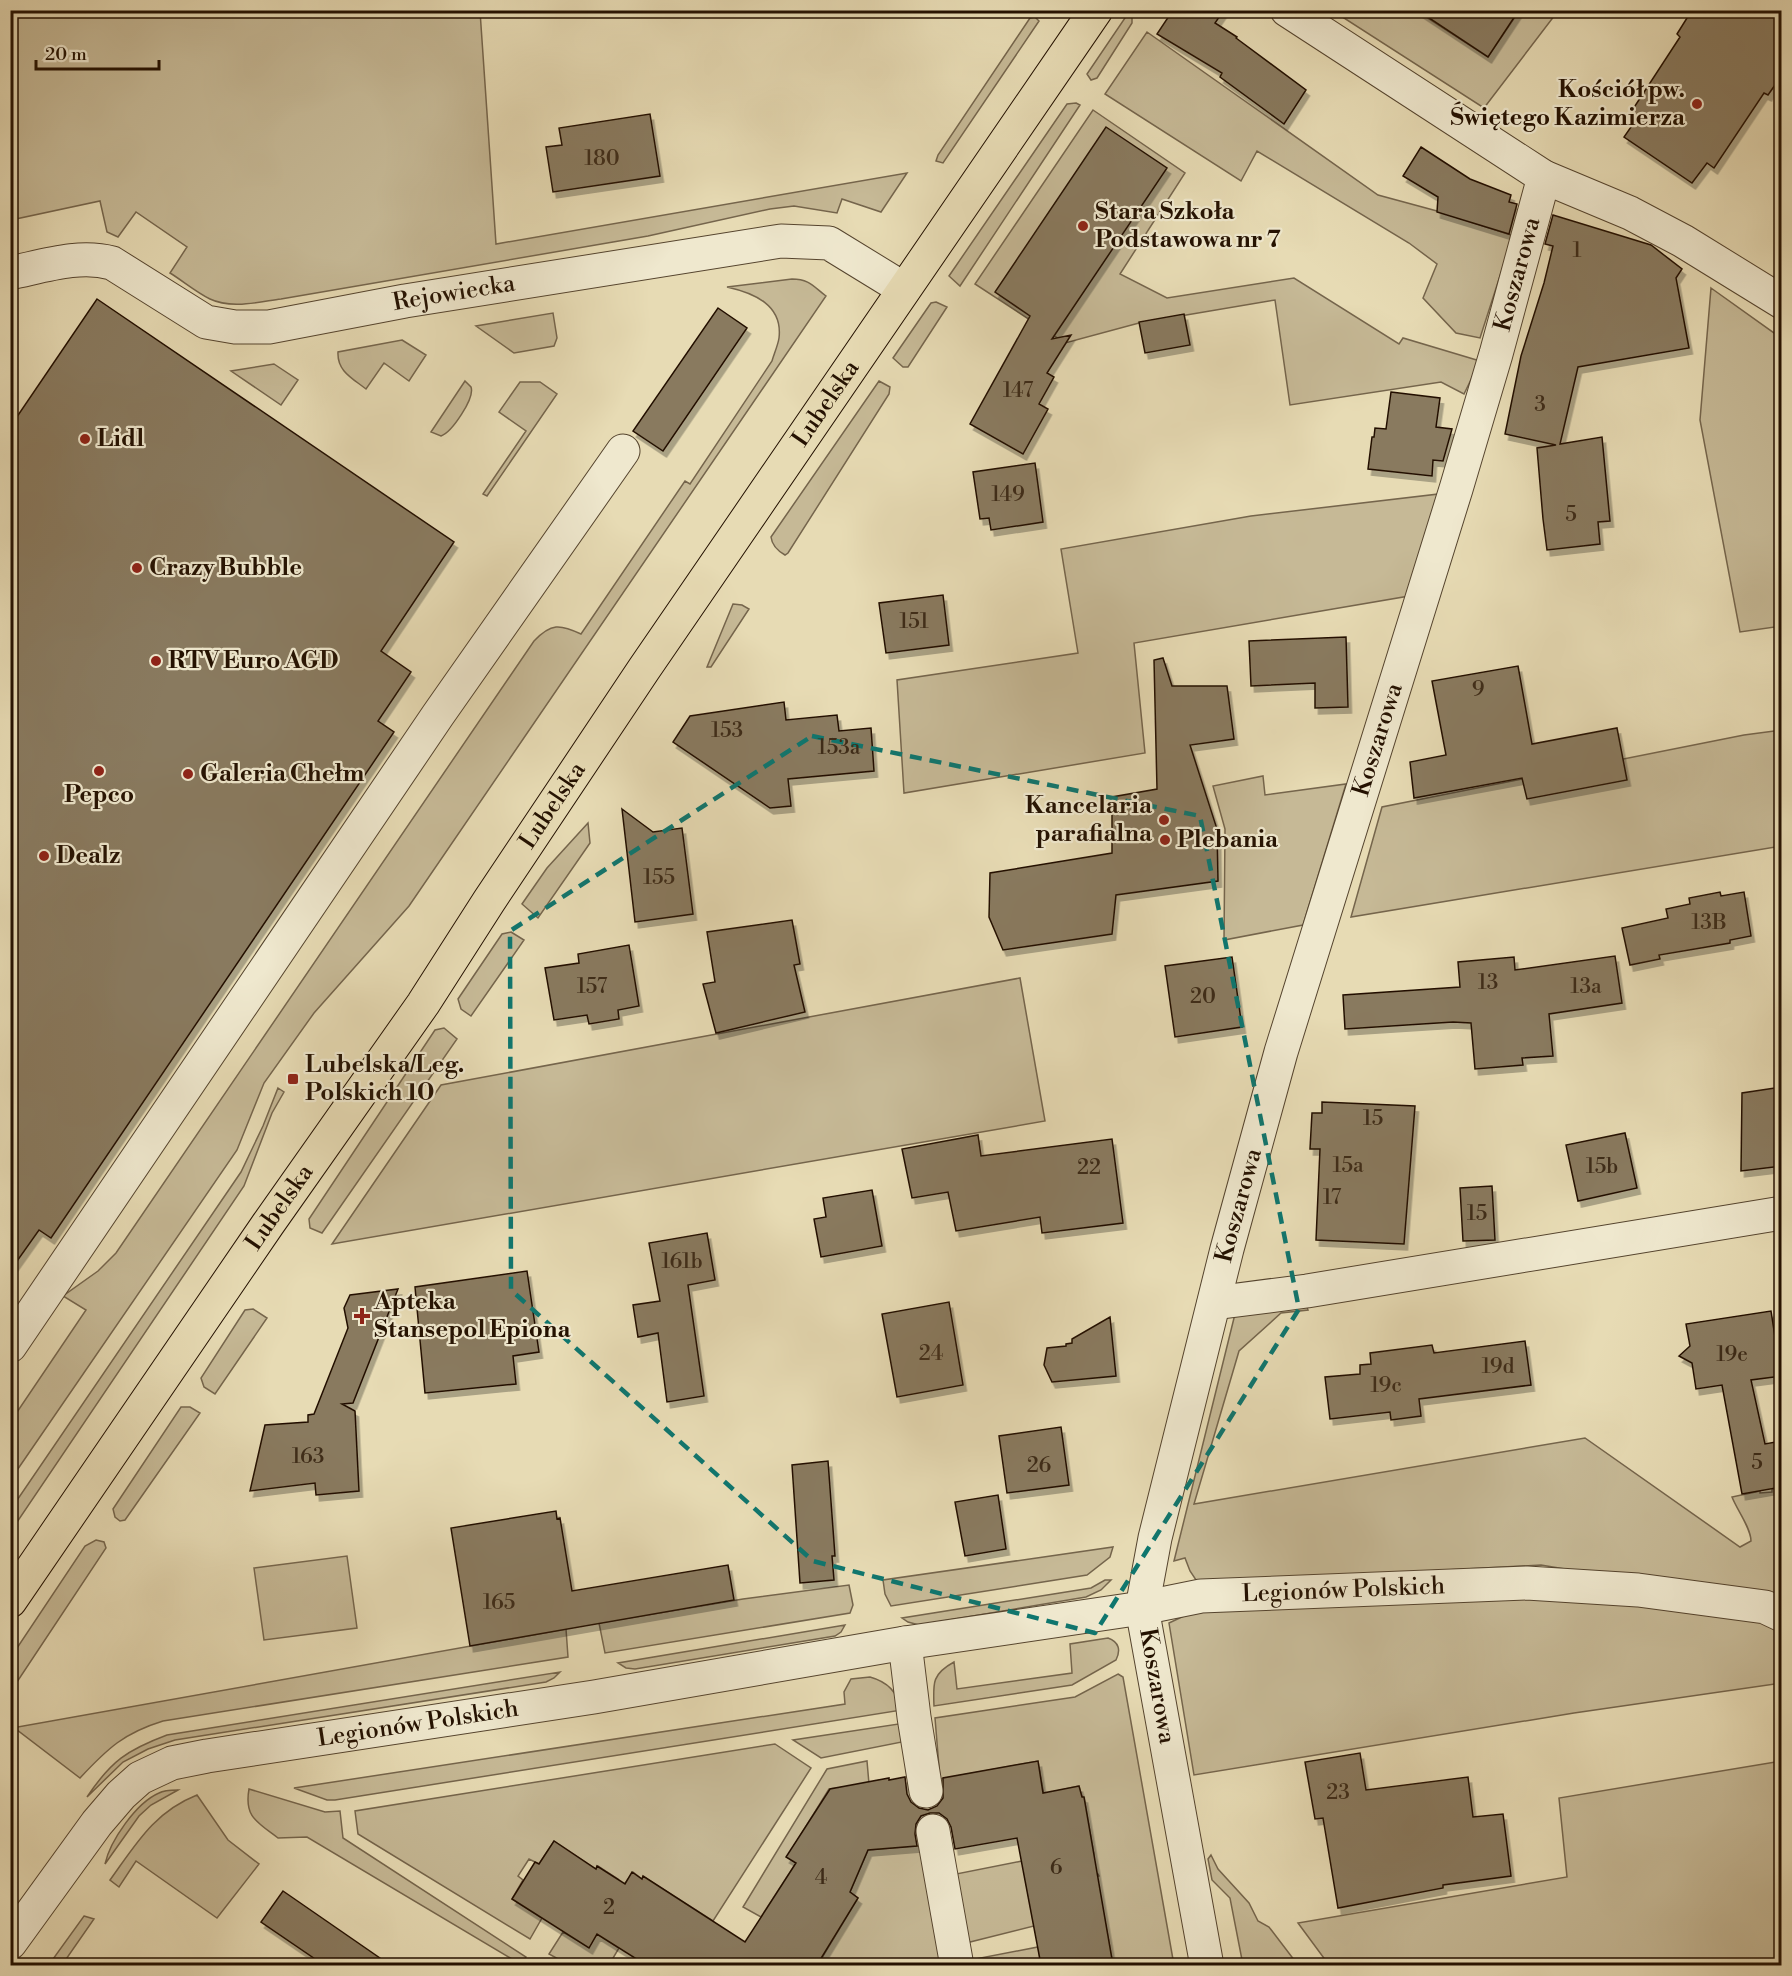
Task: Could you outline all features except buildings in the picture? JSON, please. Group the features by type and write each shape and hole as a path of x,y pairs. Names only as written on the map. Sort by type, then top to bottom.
{"main road":[{"name":"Lubelska","path":"10,1601 261,1233 423,1004 644,669 1096,10"}],"street":[{"path":"1287,10 1544,177 1647,222 1683,241 1782,302"},
{"name":"Koszarowa","path":"1207,1965 1142,1608 1155,1538 1214,1303 1281,1052 1456,489 1496,354 1544,177"},
{"name":"Rejowiecka","path":"15,279 76,260 96,258 112,263 206,322 235,327 269,327 405,301 781,242 829,243 904,289"},
{"path":"10,1346 438,715 622,451"},
{"name":"Koszarowa","path":"1214,1303 1307,1291 1782,1213"},
{"name":"Legionów Polskich","path":"10,1943 97,1823 121,1795 140,1778 172,1763 236,1750 594,1697 905,1643 1142,1608 1202,1596 1527,1583 1638,1590 1765,1607 1782,1615"},
{"path":"905,1643 926,1791"},
{"path":"933,1831 957,1965"}],"highlighted area":[{"path":"812,736 1200,816 1299,1309 1095,1633 813,1561 511,1290 510,931"}],"shaded area":[{"path":"10,11 480,11 496,244 907,173 881,212 842,199 837,213 794,206 770,209 648,236 281,299 227,304 210,299 170,273 187,247 136,212 118,237 107,232 100,201 11,220"},
{"path":"1333,11 1417,11 1488,57 1519,11 1558,11 1484,108"},
{"path":"1129,12 1132,16 1132,23 1097,78 1091,80 1087,74"},
{"path":"1035,17 1039,21 943,163 936,161 1030,18"},
{"path":"1147,32 1378,195 1511,235 1509,248 1480,338 1456,333 1423,298 1437,264 1409,243 1257,151 1241,181 1105,94"},
{"path":"1067,104 1080,105 960,286 949,276"},
{"path":"1093,110 1185,173 1120,274 1167,298 1294,278 1399,344 1403,338 1480,361 1464,394 1441,382 1290,405 1275,300 1139,323 1065,343 975,284"},
{"path":"792,279 807,282 826,296 409,906 314,1013 264,1083 237,1150 11,1479 11,1421 86,1310 63,1296 98,1271 116,1253 534,641 546,631 556,627 567,628 581,634 685,481 690,484 772,361 779,338 776,317 765,302 727,287"},
{"path":"1711,288 1781,338 1781,626 1740,632 1700,420"},
{"path":"936,302 947,307 908,367 903,367 893,358 931,303"},
{"path":"553,313 557,338 554,346 514,353 476,326"},
{"path":"402,340 426,355 409,381 384,363 366,389 346,374 338,359 338,352"},
{"path":"274,364 298,380 281,405 231,371"},
{"path":"465,381 471,387 471,392 462,414 441,436 431,432"},
{"path":"879,381 890,387 889,394 785,555 776,548 771,537"},
{"path":"520,382 540,382 557,394 487,496 483,494 526,431 499,412"},
{"path":"1439,494 1409,596 1134,643 1145,753 904,793 897,680 1078,653 1061,549 1251,516"},
{"path":"733,604 749,609 711,667 707,667"},
{"path":"1781,730 1781,846 1351,917 1382,807 1744,735"},
{"path":"1263,776 1265,795 1346,784 1303,925 1224,940 1225,829 1213,786"},
{"path":"588,823 590,843 538,918 522,904 547,868"},
{"path":"511,932 524,940 471,1016 461,1009 458,999 502,934"},
{"path":"1020,978 1045,1121 332,1244 441,1085"},
{"path":"444,1028 457,1039 322,1233 310,1228 309,1219 435,1030"},
{"path":"278,1088 284,1092 272,1113 244,1186 11,1531 11,1509 241,1172"},
{"path":"1305,1301 1308,1310 1281,1313 1239,1351 1194,1504 1585,1438 1740,1547 1751,1541 1732,1497 1760,1491 1760,1493 1772,1492 1772,1489 1781,1487 1781,1605 1541,1565 1200,1586 1185,1558 1174,1561 1235,1314"},
{"path":"253,1309 267,1318 215,1394 204,1387 201,1378 245,1310"},
{"path":"181,1407 190,1407 200,1413 125,1520 120,1521 115,1517 113,1509"},
{"path":"96,1540 104,1542 106,1548 11,1691 11,1657 85,1546"},
{"path":"1113,1547 1110,1557 1087,1575 891,1606 885,1594 883,1580"},
{"path":"347,1556 357,1628 264,1640 254,1568"},
{"path":"1105,1580 1111,1580 1101,1590 1086,1597 919,1625 902,1618 1091,1588"},
{"path":"849,1585 853,1605 850,1613 605,1653 599,1623 743,1599"},
{"path":"1529,1593 1763,1621 1781,1630 1781,1683 1574,1713 1194,1775 1169,1623 1203,1607"},
{"path":"845,1625 835,1636 635,1669 626,1668 618,1663"},
{"path":"566,1629 568,1657 163,1721 127,1736 99,1758 80,1778 12,1728"},
{"path":"1108,1638 1118,1647 1116,1660 1072,1685 934,1706 935,1680 941,1671 954,1662 957,1689 1072,1673 1070,1644"},
{"path":"560,1672 546,1682 175,1740 148,1749 123,1762 87,1797 104,1774 121,1758 167,1735"},
{"path":"1118,1674 1123,1677 1174,1965 1113,1965 1097,1877 1099,1876 1098,1874 1089,1875 1094,1855 1084,1798 1079,1786 1052,1792 1045,1802 1038,1761 940,1779 935,1718 1075,1697"},
{"path":"870,1677 891,1689 902,1710 335,1800 327,1800 294,1788 845,1704 844,1692 851,1679"},
{"path":"905,1723 907,1741 821,1758 793,1740"},
{"path":"775,1744 811,1768 713,1921 633,1872 623,1886 618,1879 598,1866 596,1869 554,1841 539,1864 529,1859 518,1876 523,1880 512,1899 542,1918 530,1939 358,1834 355,1811"},
{"path":"867,1761 869,1784 829,1789 787,1857 796,1863 761,1917 743,1907 827,1769"},
{"path":"1781,1761 1781,1965 1329,1965 1298,1923 1567,1877 1559,1798"},
{"path":"249,1789 325,1812 340,1811 343,1838 526,1957 522,1965 307,1837 278,1838 258,1823 250,1813"},
{"path":"178,1790 151,1805 139,1816 105,1864 118,1834 133,1814 150,1798 161,1792"},
{"path":"197,1795 228,1840 259,1864 217,1918 136,1861 119,1887 110,1880 157,1820 169,1810"},
{"path":"924,1845 943,1965 817,1966 858,1898 850,1892 868,1850"},
{"path":"1211,1855 1218,1869 1249,1903 1258,1921 1269,1927 1298,1965 1243,1965 1230,1898 1212,1880 1208,1859"},
{"path":"1022,1861 1034,1926 966,1943 956,1874"},
{"path":"84,1916 94,1919 62,1965 56,1965 53,1959"},
{"path":"563,1932 589,1947 597,1934 619,1948 609,1965 569,1965 549,1954"},
{"path":"1038,1947 1041,1965 971,1965 970,1960"}],"place":[{"name":"Kościół pw. Świętego Kazimierza","path":"1697,104"},
{"name":"Stara Szkoła Podstawowa nr 7","path":"1083,226"},
{"name":"Lidl","path":"85,439"},
{"name":"Crazy Bubble","path":"137,568"},
{"name":"RTV Euro AGD","path":"156,661"},
{"name":"Pepco","path":"99,771"},
{"name":"Galeria Chełm","path":"188,774"},
{"name":"Kancelaria parafialna","path":"1164,820"},
{"name":"Plebania","path":"1165,840"},
{"name":"Dealz","path":"44,856"},
{"name":"Lubelska/Leg. Polskich 10","path":"293,1079"},
{"name":"Apteka Stansepol Epiona","path":"362,1316"}]}
